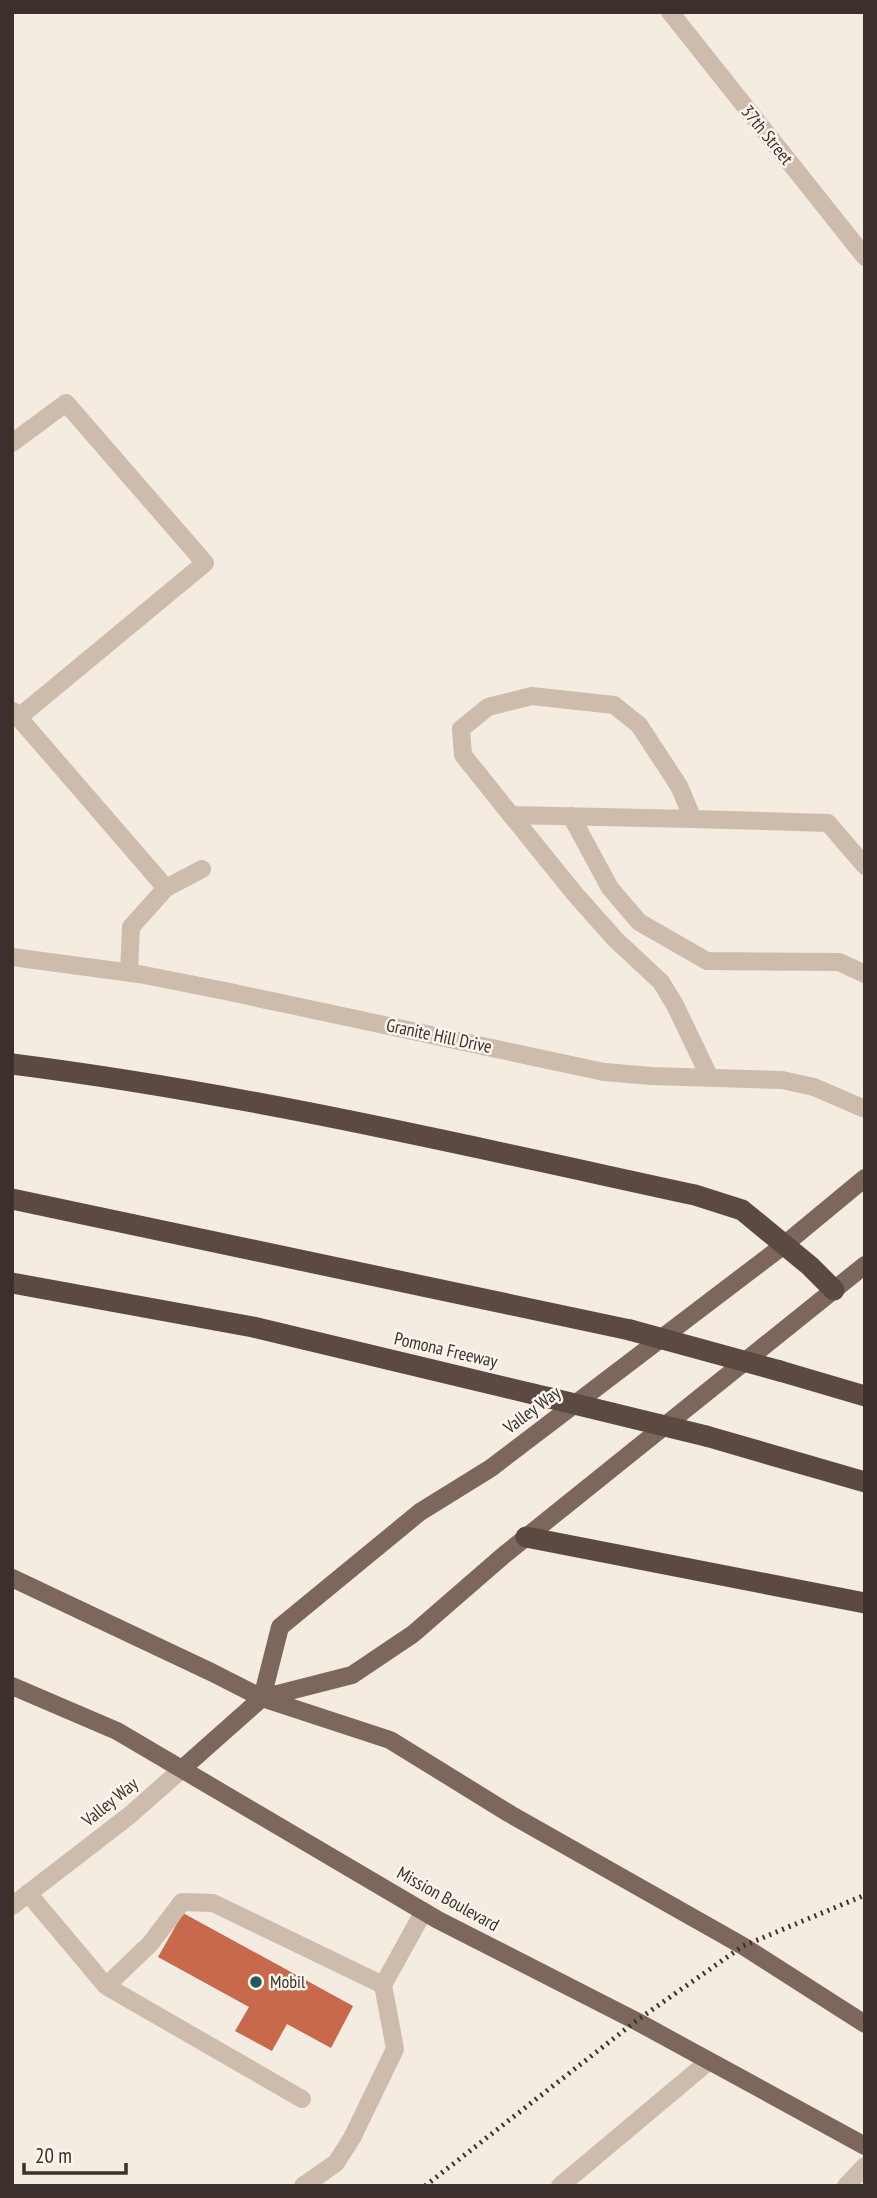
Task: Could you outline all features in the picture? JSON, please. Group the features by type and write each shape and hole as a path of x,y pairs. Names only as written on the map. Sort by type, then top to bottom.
{"highway":[{"path":"12,1064 303,1110 695,1195 742,1210 810,1266 834,1290"},
{"path":"12,1199 630,1330 865,1396"},
{"name":"Pomona Freeway","path":"12,1283 253,1327 706,1436 865,1482"},
{"path":"526,1537 865,1603"}],"main road":[{"name":"Valley Way","path":"262,1698 280,1627 420,1512 491,1468 784,1245 865,1178"},
{"name":"Valley Way","path":"183,1768 262,1698 352,1675 413,1634 526,1537 865,1265"},
{"path":"12,1578 262,1698 390,1740 522,1821 743,1945 865,2024"},
{"name":"Mission Boulevard","path":"12,1686 117,1731 424,1912 865,2146"}],"street":[{"name":"37th Street","path":"670,12 865,257"},
{"path":"12,443 66,403 205,563 15,714 166,888"},
{"path":"694,818 679,786 639,725 614,705 532,696 488,707 461,729 463,755 511,816 615,939 661,982 676,1005 709,1076"},
{"path":"511,816 828,823 865,866"},
{"path":"571,816 610,888 639,922 707,961 839,962 865,974"},
{"path":"129,973 131,927 166,888 202,869"},
{"name":"Granite Hill Drive","path":"12,957 129,973 225,990 604,1072 782,1080 814,1087 865,1109"},
{"name":"Valley Way","path":"12,1906 130,1815 183,1768"},
{"path":"28,1894 107,1986 302,2099"},
{"path":"107,1986 150,1944 182,1902 213,1903 383,1985"},
{"path":"303,2186 336,2163 352,2137 394,2049 383,1985 424,1912"},
{"path":"560,2186 709,2061"},
{"path":"846,2186 865,2166"}],"building":[{"name":"Mobil","path":"183,1913 353,2006 331,2048 287,2024 272,2051 235,2031 249,2007 158,1957"}],"railway":[{"path":"425,2186 636,2021 743,1946 865,1895"}],"place":[{"name":"Mobil","path":"256,1982"}]}
